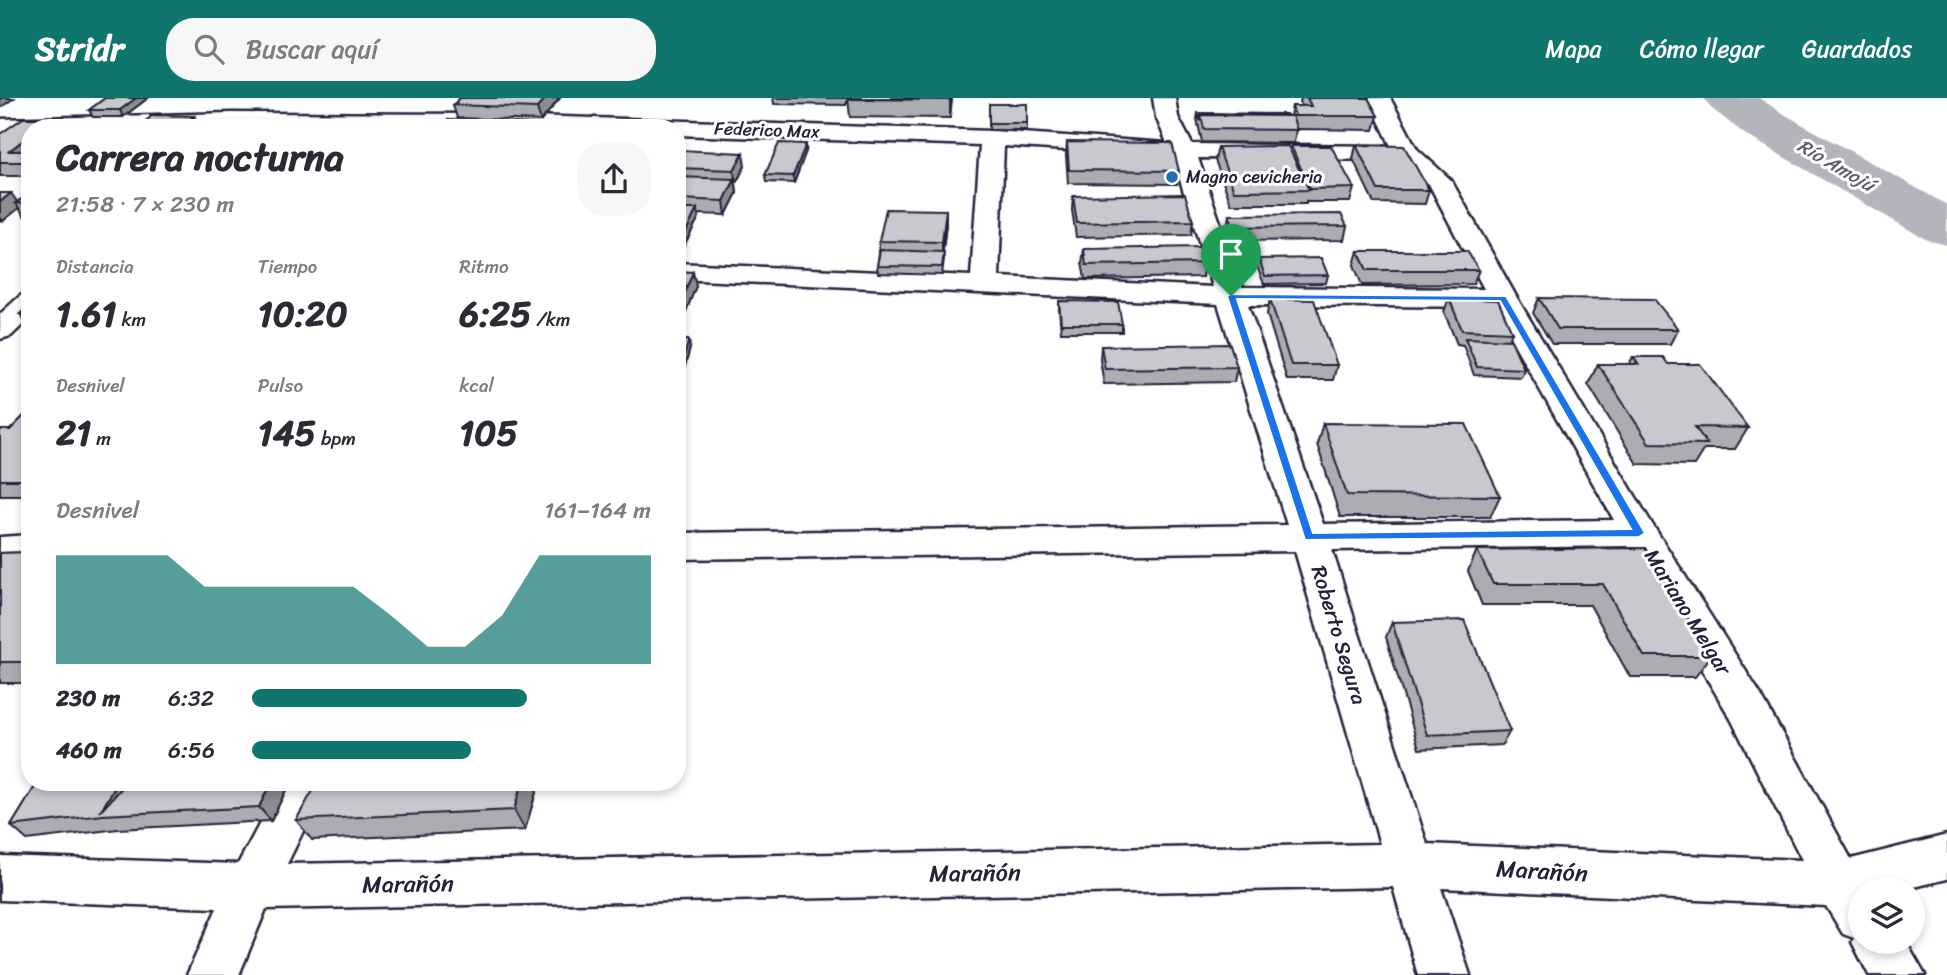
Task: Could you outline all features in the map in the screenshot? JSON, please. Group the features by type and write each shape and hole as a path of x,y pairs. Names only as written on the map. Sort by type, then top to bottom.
{"street":[{"path":"235,119 266,98"},
{"name":"Roberto Segura","path":"1164,98 1167,117 1183,152 1309,537 1444,975"},
{"name":"Mariano Melgar","path":"1379,98 1407,153 1439,180 1503,298 1639,533 1746,707 1848,898"},
{"name":"Federico Max","path":"0,126 21,125"},
{"name":"Federico Max","path":"686,128 992,138 1183,152 1407,153"},
{"path":"0,146 21,132"},
{"path":"985,285 992,138"},
{"path":"686,271 1231,296 1503,298"},
{"path":"0,330 21,310"},
{"path":"686,546 1639,533"},
{"path":"0,550 21,549"},
{"path":"213,975 251,887 299,791"},
{"name":"Marañón","path":"1901,877 1947,857"},
{"name":"Marañón","path":"0,878 251,887 1410,865 1848,900"},
{"path":"1885,954 1899,975"}],"building":[{"path":"105,98 136,98 120,110 89,110"},
{"path":"460,98 546,98 537,108 453,105"},
{"path":"950,98 950,100 848,99"},
{"path":"1307,98 1368,98 1378,116 1295,116 1292,106 1311,106"},
{"path":"989,104 1027,104 1027,123 989,123"},
{"path":"1198,113 1288,116 1201,115 1200,121"},
{"path":"153,115 194,116 190,119 148,119"},
{"path":"1201,115 1292,116 1297,130 1204,129"},
{"path":"21,119 21,142 9,151 21,151 21,162 0,162 0,134"},
{"path":"1067,142 1172,143 1179,171 1069,170"},
{"path":"779,143 806,144 793,176 765,175"},
{"path":"1356,145 1404,146 1429,190 1378,190"},
{"path":"1288,146 1309,190 1234,191 1218,147"},
{"path":"1291,146 1331,146 1354,188 1310,189"},
{"path":"686,150 743,153 734,170 686,168"},
{"path":"686,177 735,179 724,201 686,199"},
{"path":"0,193 11,193 0,202"},
{"path":"1185,194 1193,221 1077,223 1073,196"},
{"path":"686,209 697,209 686,232"},
{"path":"886,209 946,210 942,242 879,241"},
{"path":"1341,214 1347,226 1234,227 1229,215"},
{"path":"1200,247 1205,263 1086,265 1084,249"},
{"path":"880,250 944,252 942,267 877,266"},
{"path":"1358,251 1467,251 1479,270 1367,270"},
{"path":"1321,258 1328,275 1265,276 1259,259"},
{"path":"686,272 693,272 686,289"},
{"path":"1449,298 1498,300 1512,332 1462,330"},
{"path":"1539,298 1654,299 1678,329 1558,329"},
{"path":"1270,299 1314,300 1337,365 1291,365"},
{"path":"1059,301 1118,302 1122,324 1061,324"},
{"path":"1465,338 1511,340 1524,369 1477,367"},
{"path":"1230,344 1237,367 1105,369 1101,346"},
{"path":"1633,357 1663,357 1668,364 1700,364 1748,428 1695,427 1707,444 1649,443 1598,364 1638,364"},
{"path":"21,419 21,480 0,480 0,430 10,430"},
{"path":"1323,423 1466,424 1500,496 1347,495"},
{"path":"1645,548 1711,656 1644,656 1603,584 1493,584 1477,550"},
{"path":"21,552 21,662 0,662 0,553"},
{"path":"1464,620 1510,731 1427,735 1392,622"},
{"path":"32,791 113,791 100,812 119,791 267,791 259,807 103,815 11,826"},
{"path":"313,791 519,791 514,810 296,820"}],"waterway":[{"name":"Río Amojú","path":"1728,98 1764,124 1947,228"}],"place":[{"name":"Magno cevicheria","path":"1172,177"}],"route":[{"path":"1231,296 1503,298 1639,533 1309,537 1231,296"}]}
